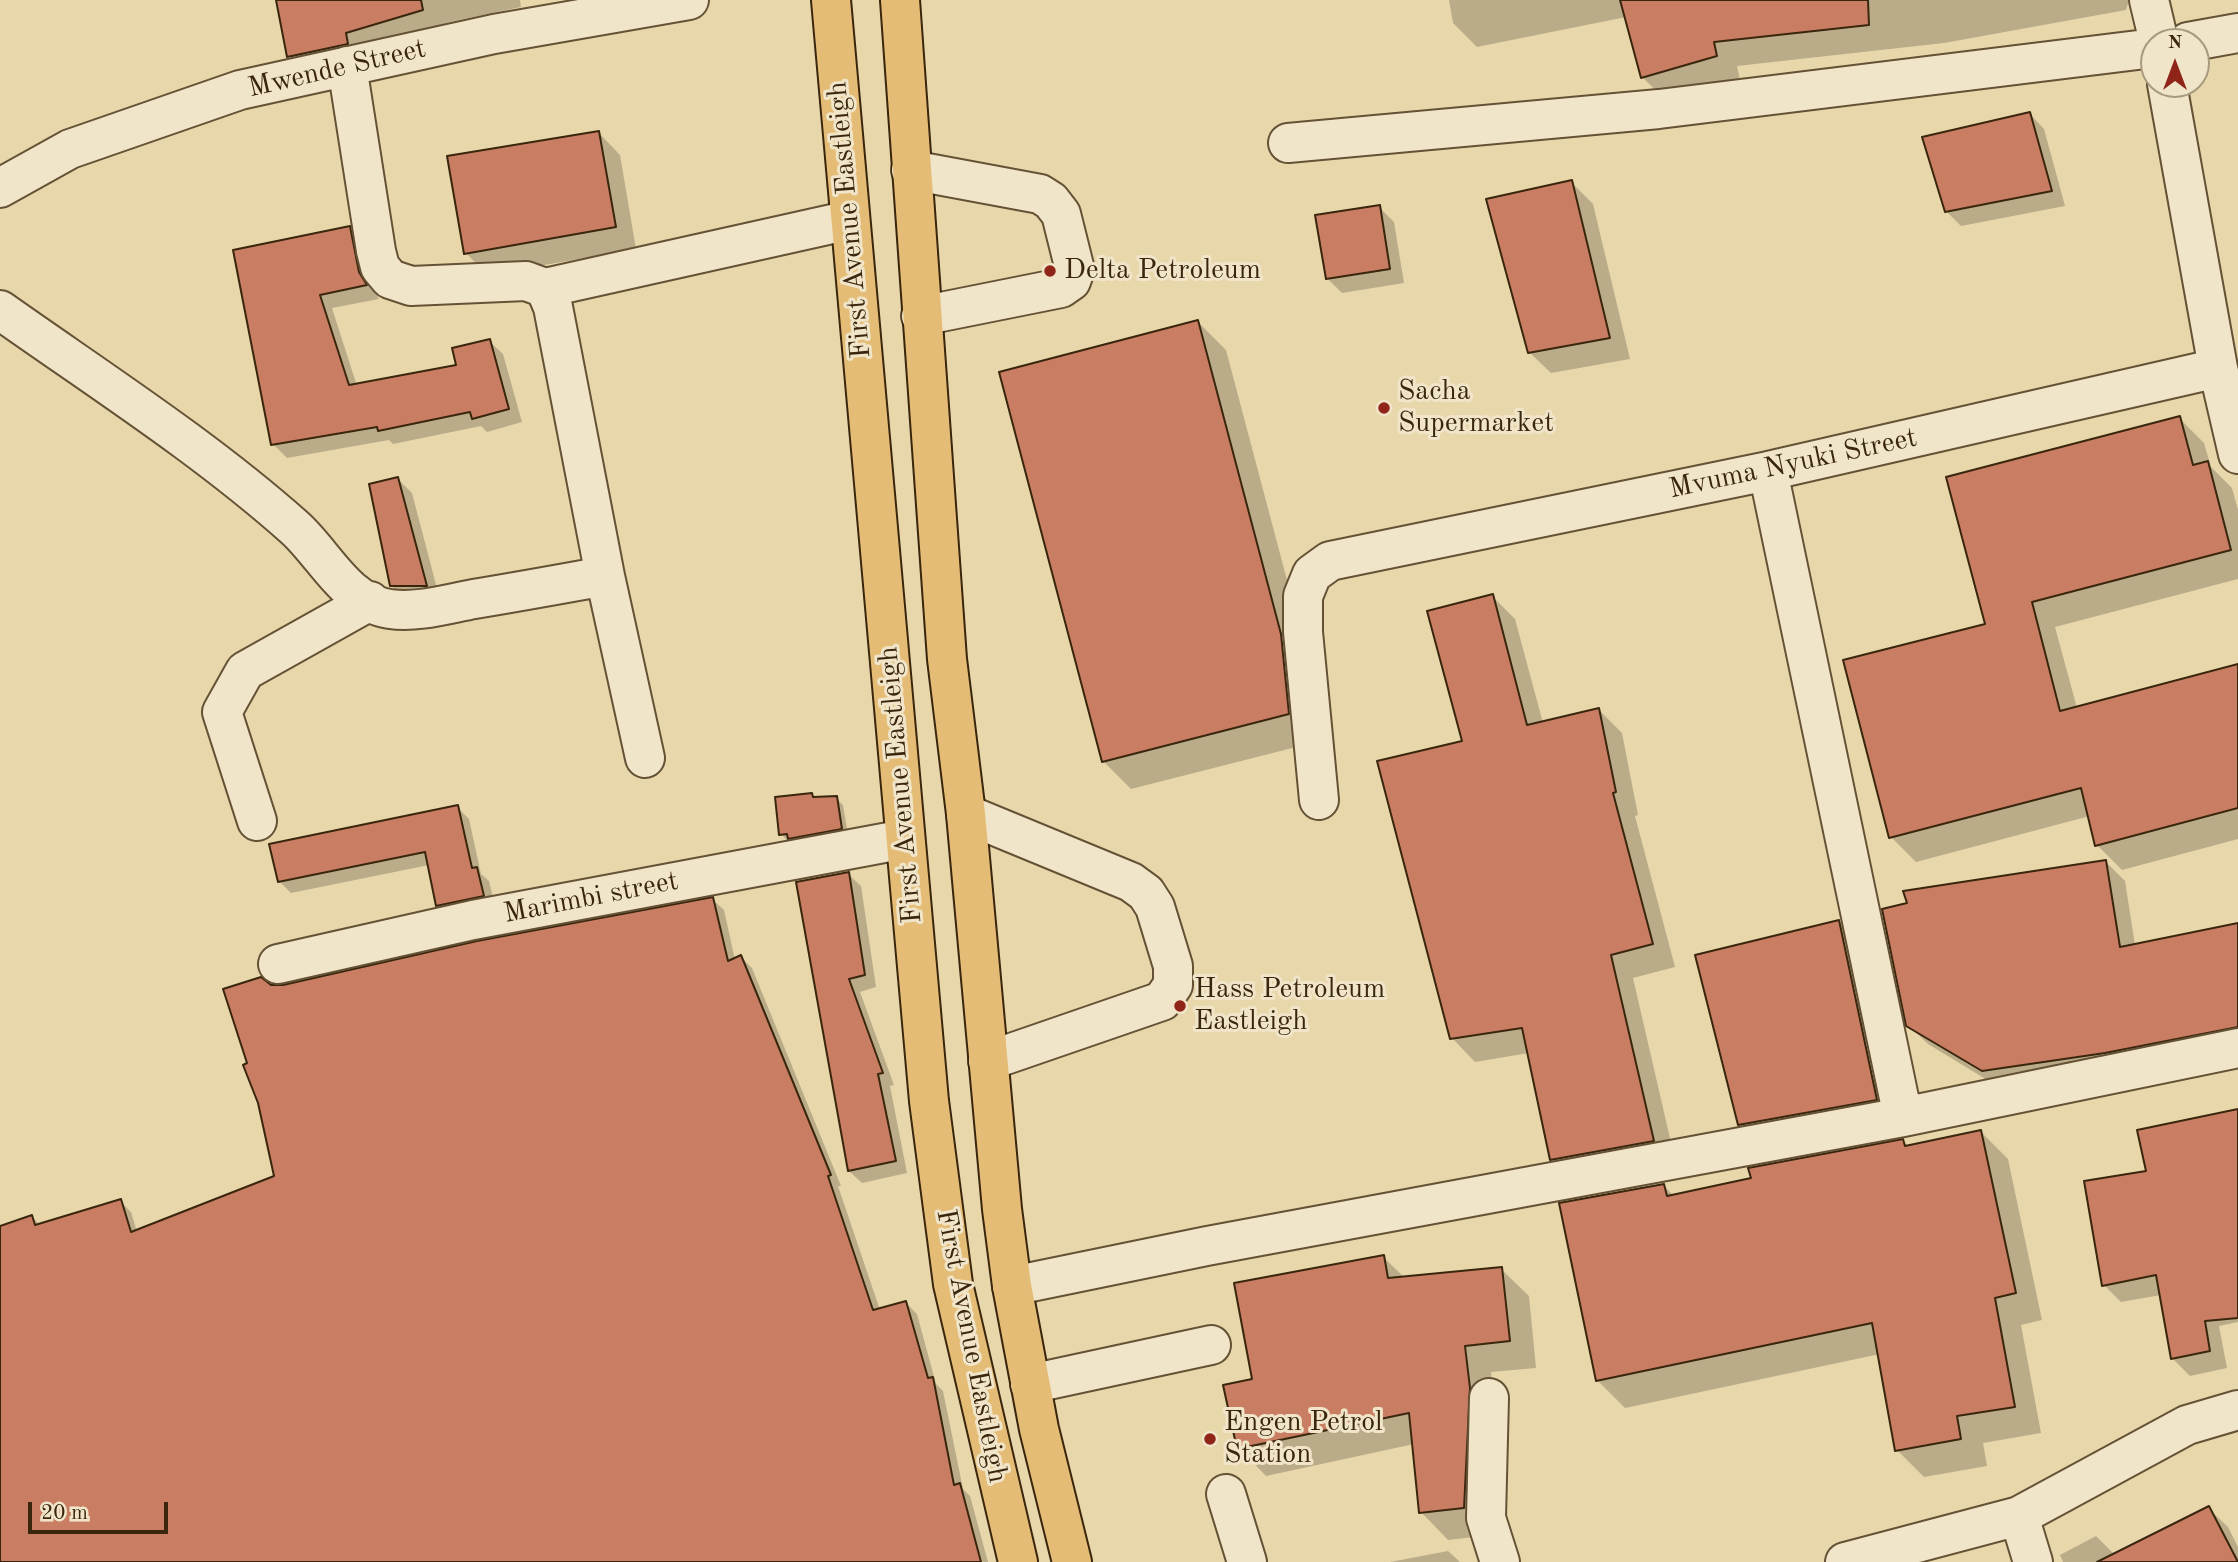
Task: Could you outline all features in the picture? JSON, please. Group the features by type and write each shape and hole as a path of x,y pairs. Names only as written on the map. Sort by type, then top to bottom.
{"main road":[{"name":"First Avenue Eastleigh","path":"831,0 929,1101 953,1284 1018,1562"},
{"name":"First Avenue Eastleigh","path":"900,0 947,659 966,814 1012,1286 1030,1384 1072,1562"}],"street":[{"name":"Mwende Street","path":"0,188 83,144 240,90 494,34 689,0"},
{"path":"2149,0 2156,28"},
{"path":"2210,38 2238,33"},
{"path":"1288,143 1659,109 2140,50"},
{"path":"347,66 380,267 390,279 411,286 526,281 545,288 850,220"},
{"path":"2170,98 2218,368 2238,454"},
{"path":"911,170 1040,194 1061,214 1075,270 1071,281 1061,288 921,316"},
{"path":"545,288 553,307 605,576 645,758"},
{"path":"0,310 254,495 297,530 351,593 388,609 421,609 605,576"},
{"name":"Mvuma Nyuki Street","path":"1319,800 1303,632 1303,596 1312,574 1330,561 1768,471 2218,368"},
{"path":"1768,471 1903,1117"},
{"path":"257,821 222,712 245,671 370,601"},
{"path":"966,814 1131,882 1146,893 1155,907 1172,966 1172,985 1162,1001 988,1061"},
{"name":"Marimbi street","path":"278,964 473,920 905,839"},
{"path":"1012,1286 1207,1246 1903,1117 2238,1048"},
{"path":"1030,1384 1211,1345"},
{"path":"1489,1398 1486,1518 1500,1562"},
{"path":"1845,1562 2019,1516 2187,1424 2238,1410"},
{"path":"1226,1494 1247,1562"},
{"path":"2019,1516 2033,1562"}],"building":[{"path":"276,0 421,0 423,10 346,33 348,44 287,57"},
{"path":"1620,0 1868,0 1869,25 1714,42 1717,56 1641,78"},
{"path":"2030,112 2052,191 1945,212 1922,137"},
{"path":"599,131 616,227 464,254 447,156"},
{"path":"1572,180 1610,338 1528,353 1486,199"},
{"path":"1380,205 1390,269 1326,279 1315,215"},
{"path":"350,226 359,272 367,285 320,295 349,385 456,365 452,348 490,339 509,409 472,419 470,412 378,431 377,427 271,445 233,250"},
{"path":"1198,320 1281,634 1289,714 1102,762 999,372"},
{"path":"2180,416 2193,465 2208,461 2231,550 2032,602 2060,711 2238,664 2238,808 2095,846 2081,788 1889,838 1843,660 1985,624 1946,477"},
{"path":"398,477 427,586 390,586 369,484"},
{"path":"1493,594 1527,725 1599,708 1616,792 1613,793 1653,944 1611,955 1654,1141 1550,1160 1522,1028 1450,1039 1377,761 1462,741 1427,611"},
{"path":"812,793 813,797 837,796 842,829 788,839 787,834 779,835 775,797"},
{"path":"458,805 472,868 477,867 484,896 436,906 425,852 278,882 269,844"},
{"path":"2106,860 2120,947 2238,923 2238,1027 2105,1053 1982,1071 1906,1026 1882,909 1907,903 1903,891"},
{"path":"849,872 865,975 849,979 883,1073 878,1074 896,1161 848,1171 796,882"},
{"path":"713,897 728,961 741,955 831,1175 828,1176 873,1310 906,1301 928,1378 933,1377 954,1485 960,1483 981,1562 0,1562 0,1226 32,1215 35,1225 121,1199 131,1232 274,1176 258,1103 243,1065 247,1063 223,989 261,977 271,985 283,985 477,941"},
{"path":"1839,920 1877,1100 1738,1125 1695,955"},
{"path":"2238,1109 2238,1318 2205,1321 2210,1351 2171,1359 2156,1275 2102,1286 2084,1181 2146,1171 2137,1130"},
{"path":"1981,1130 2016,1293 1995,1298 2015,1407 1957,1416 1961,1439 1895,1451 1872,1323 1596,1381 1559,1203 1664,1184 1667,1196 1751,1178 1748,1168 1903,1139 1905,1146"},
{"path":"1384,1255 1388,1278 1502,1267 1510,1341 1465,1346 1470,1388 1464,1508 1419,1513 1409,1413 1237,1449 1223,1385 1252,1379 1234,1283"},
{"path":"2209,1506 2238,1562 2097,1562"}],"place":[{"name":"Delta Petroleum","path":"1050,271"},
{"name":"Sacha Supermarket","path":"1384,408"},
{"name":"Hass Petroleum Eastleigh","path":"1180,1006"},
{"name":"Engen Petrol Station","path":"1210,1439"}]}
